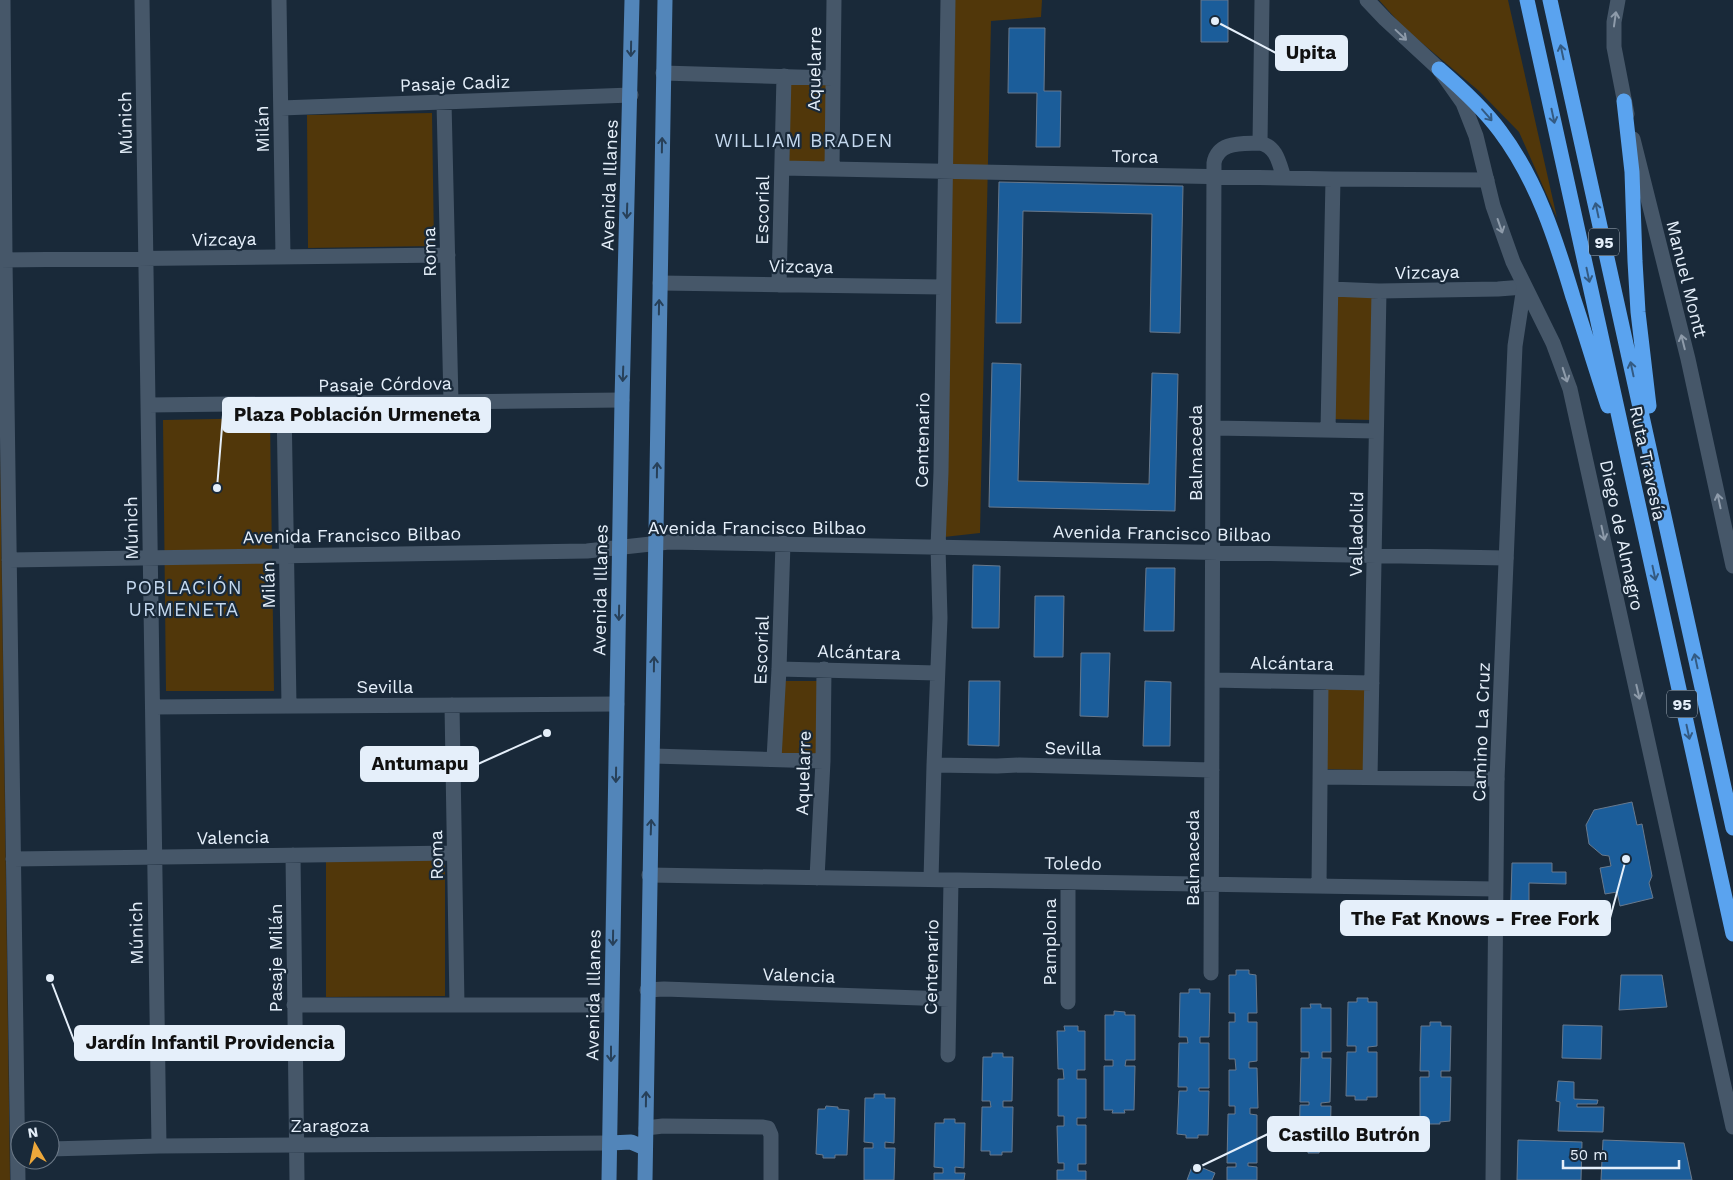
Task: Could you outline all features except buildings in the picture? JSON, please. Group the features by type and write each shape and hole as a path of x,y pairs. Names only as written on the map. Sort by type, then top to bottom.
{"highway":[{"name":"Ruta Travesía","path":"1527,0 1733,934"},
{"name":"Ruta Travesía","path":"1550,0 1733,828"},
{"path":"1439,69 1462,88 1489,117 1512,148 1535,190 1559,252 1594,364 1632,474"},
{"path":"1624,101 1632,172 1638,312 1658,485"}],"main road":[{"name":"Avenida Illanes","path":"608,1180 622,400 632,0"},
{"path":"645,1180 664,0"},
{"path":"610,1143 631,1142 645,1148"}],"street":[{"path":"2,0 2,260 9,560 6,797 13,858 18,1120"},
{"name":"Múnich","path":"142,0 159,1146"},
{"name":"Milán","path":"279,0 283,257"},
{"name":"Aquelarre","path":"832,168 834,0"},
{"name":"Centenario","path":"931,880 940,618 938,547 941,472 948,0"},
{"path":"1262,0 1260,143 1274,150 1284,178"},
{"name":"Diego de Almagro","path":"1367,0 1439,69 1456,91 1470,119 1502,232 1524,287 1553,343 1562,366 1576,412 1733,1127"},
{"name":"Manuel Montt","path":"1618,0 1614,22 1614,47 1624,101 1688,359 1733,566"},
{"path":"663,73 832,78"},
{"name":"Escorial","path":"779,285 784,76"},
{"name":"Pasaje Cadiz","path":"281,108 630,95"},
{"name":"Roma","path":"444,102 451,402"},
{"name":"Balmaceda","path":"1211,973 1214,163 1216,155 1222,148 1234,144 1260,143"},
{"name":"Torca","path":"782,168 1215,177 1487,180"},
{"path":"1328,430 1333,179"},
{"name":"Vizcaya","path":"2,260 448,255"},
{"name":"Vizcaya","path":"660,283 943,287"},
{"name":"Vizcaya","path":"1331,289 1379,291 1524,287"},
{"name":"Camino La Cruz","path":"1493,1180 1497,779 1515,346 1524,287"},
{"name":"Valladolid","path":"1370,778 1379,291"},
{"name":"Pasaje Córdova","path":"148,406 622,400"},
{"name":"Milán","path":"284,404 289,705"},
{"path":"1214,428 1376,431"},
{"name":"Avenida Francisco Bilbao","path":"9,560 587,551 655,543 783,543 1506,558"},
{"name":"Escorial","path":"774,759 783,543"},
{"name":"Alcántara","path":"779,669 937,673"},
{"name":"Aquelarre","path":"817,878 823,761 824,669"},
{"name":"Alcántara","path":"1212,680 1372,683"},
{"path":"1319,886 1321,682"},
{"name":"Sevilla","path":"153,707 618,704"},
{"name":"Roma","path":"452,705 457,1005"},
{"path":"653,756 823,761"},
{"name":"Sevilla","path":"934,765 1019,765 1212,770"},
{"path":"1321,777 1497,779"},
{"name":"Valencia","path":"13,858 454,853"},
{"name":"Pasaje Milán","path":"293,855 297,1180"},
{"name":"Toledo","path":"649,876 1495,889"},
{"name":"Centenario","path":"948,1055 951,880"},
{"name":"Pamplona","path":"1068,882 1068,1002"},
{"name":"Valencia","path":"647,990 664,989 949,999"},
{"path":"294,1005 611,1005"},
{"path":"646,1128 681,1126 768,1128 771,1134 771,1180"},
{"name":"Zaragoza","path":"60,1149 296,1144 610,1143"}],"shaded area":[{"path":"954,0 1042,0 1041,17 991,21 980,533 944,537"},
{"path":"1379,0 1508,0 1557,218 1519,132 1479,91 1404,28"},
{"path":"790,80 829,80 828,162 789,162"},
{"path":"432,113 434,246 308,248 307,115"},
{"path":"1334,295 1374,297 1372,420 1329,419"},
{"path":"270,418 274,691 166,691 163,420"},
{"path":"0,444 10,1180 0,1180"},
{"path":"777,681 821,681 820,766 775,765"},
{"path":"1326,689 1369,690 1368,770 1322,769"},
{"path":"326,858 445,858 445,996 326,997"}],"place":[{"name":"Upita","path":"1215,21"},
{"name":"Plaza Población Urmeneta","path":"217,488"},
{"name":"Antumapu","path":"547,733"},
{"name":"The Fat Knows - Free Fork","path":"1626,859"},
{"name":"Jardín Infantil Providencia","path":"50,978"},
{"name":"Castillo Butrón","path":"1197,1168"}],"district":[{"name":"WILLIAM BRADEN","path":"804,140"},
{"name":"POBLACIÓN URMENETA","path":"184,598"}]}
